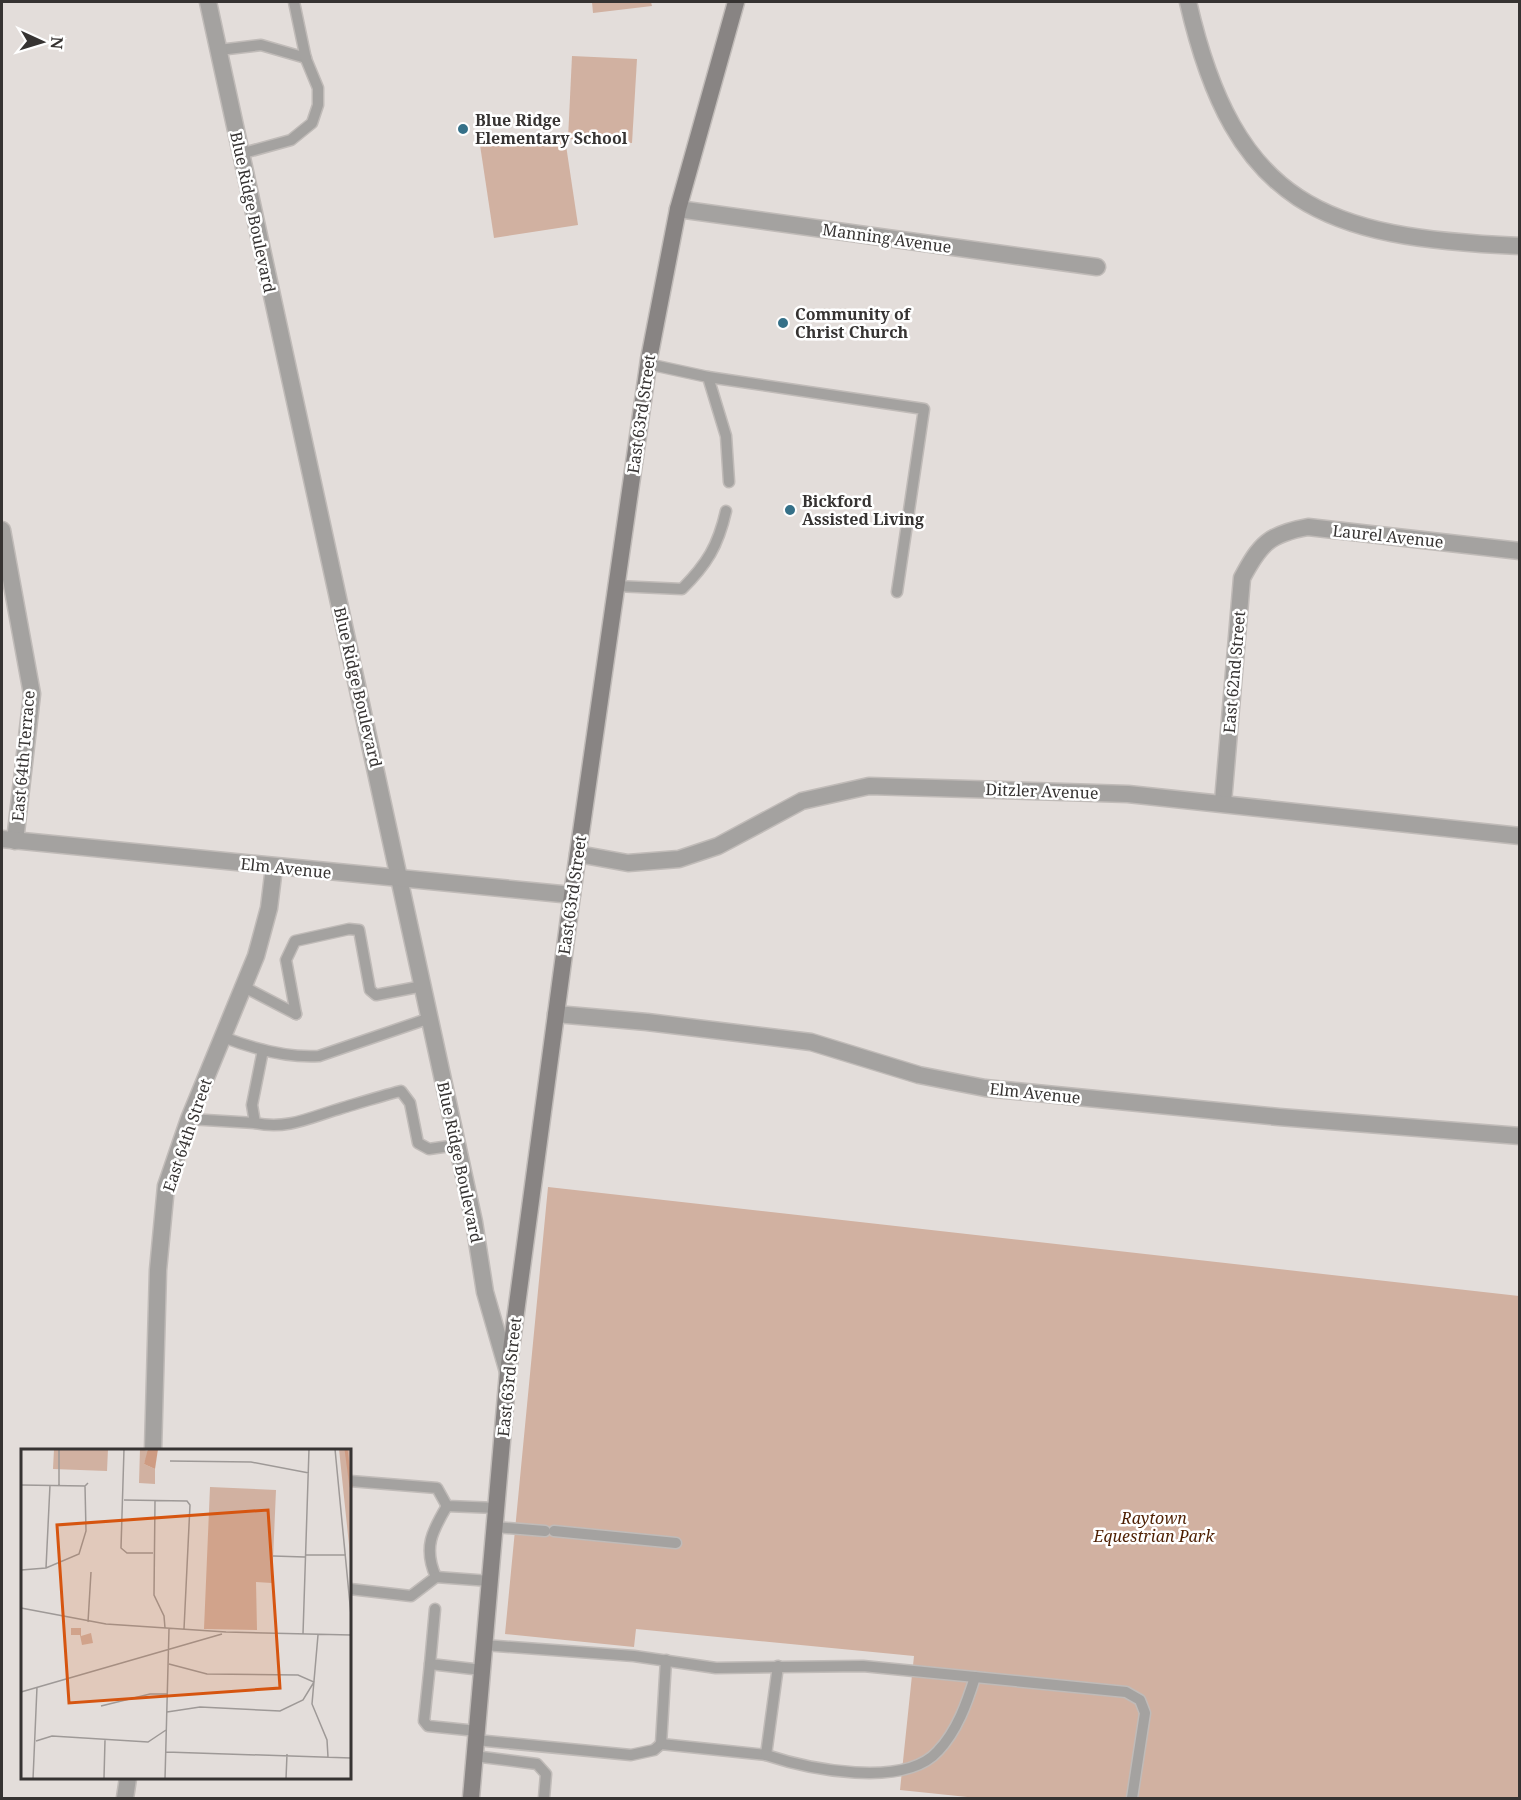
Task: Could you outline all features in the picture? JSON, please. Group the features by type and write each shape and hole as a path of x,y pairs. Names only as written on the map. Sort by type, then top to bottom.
{"main road":[{"name":"East 63rd Street","path":"471,1798 508,1372 572,895 648,364 678,209 736,2"}],"street":[{"name":"Blue Ridge Boulevard","path":"208,2 474,1222 485,1292 508,1372"},
{"path":"1188,2 1218,95 1235,132 1262,168 1297,198 1337,219 1374,231 1446,243 1520,246"},
{"name":"Manning Avenue","path":"678,209 1097,267"},
{"name":"Laurel Avenue","path":"1261,547 1284,532 1308,527 1520,551"},
{"name":"East 64th Terrace","path":"2,530 32,694 8,840"},
{"name":"East 62nd Street","path":"1223,802 1242,578 1257,550 1261,547"},
{"name":"Ditzler Avenue","path":"578,854 628,863 679,859 718,846 801,801 869,786 1128,794 1223,802 1520,836"},
{"name":"Elm Avenue","path":"8,840 572,895"},
{"name":"East 64th Street","path":"153,1449 158,1269 166,1186 189,1119 256,956 269,908 274,867"},
{"name":"Elm Avenue","path":"556,1014 647,1022 811,1042 919,1075 985,1088 1279,1117 1520,1136"},
{"path":"125,1798 128,1779"}],"lane":[{"path":"240,154 291,140 312,123 318,105 318,88 306,58 294,2"},
{"path":"219,50 261,45 306,58"},
{"path":"648,364 708,377 924,409 897,591"},
{"path":"708,377 726,436 729,482"},
{"path":"616,586 682,589 704,567 720,536 726,511"},
{"path":"244,987 296,1014 286,960 295,941 349,930 359,930 370,990 376,995 423,986"},
{"path":"223,1037 263,1050 303,1057 320,1056 430,1018"},
{"path":"255,1123 252,1105 263,1050"},
{"path":"189,1119 255,1123 273,1127 302,1123 339,1108 401,1091 410,1103 418,1143 429,1149 457,1145"},
{"path":"351,1481 437,1488 447,1506"},
{"path":"447,1506 497,1508"},
{"path":"436,1577 429,1560 433,1529 447,1506"},
{"path":"495,1527 676,1543"},
{"path":"351,1589 411,1596 436,1577 490,1581"},
{"path":"435,1609 424,1721 428,1726 537,1764 546,1774 544,1798"},
{"path":"484,1645 666,1660 716,1668 863,1666 1126,1692 1140,1700 1145,1713 1132,1798"},
{"path":"476,1743 631,1755 654,1750 661,1744 666,1660"},
{"path":"430,1664 482,1670"},
{"path":"766,1755 778,1666"},
{"path":"661,1744 766,1755 796,1765 865,1773 895,1772 938,1752 958,1722 975,1677"}],"green space":[{"path":"592,2 651,2 652,6 593,13"},
{"path":"572,56 637,59 632,143 568,139"},
{"path":"564,132 578,225 494,238 480,145"},
{"name":"Raytown Equestrian Park","path":"548,1187 1519,1296 1519,1798 977,1798 900,1790 914,1656 636,1629 634,1647 505,1634"}],"place":[{"name":"Blue Ridge Elementary School","path":"463,129"},
{"name":"Community of Christ Church","path":"783,323"},
{"name":"Bickford Assisted Living","path":"790,510"}]}
